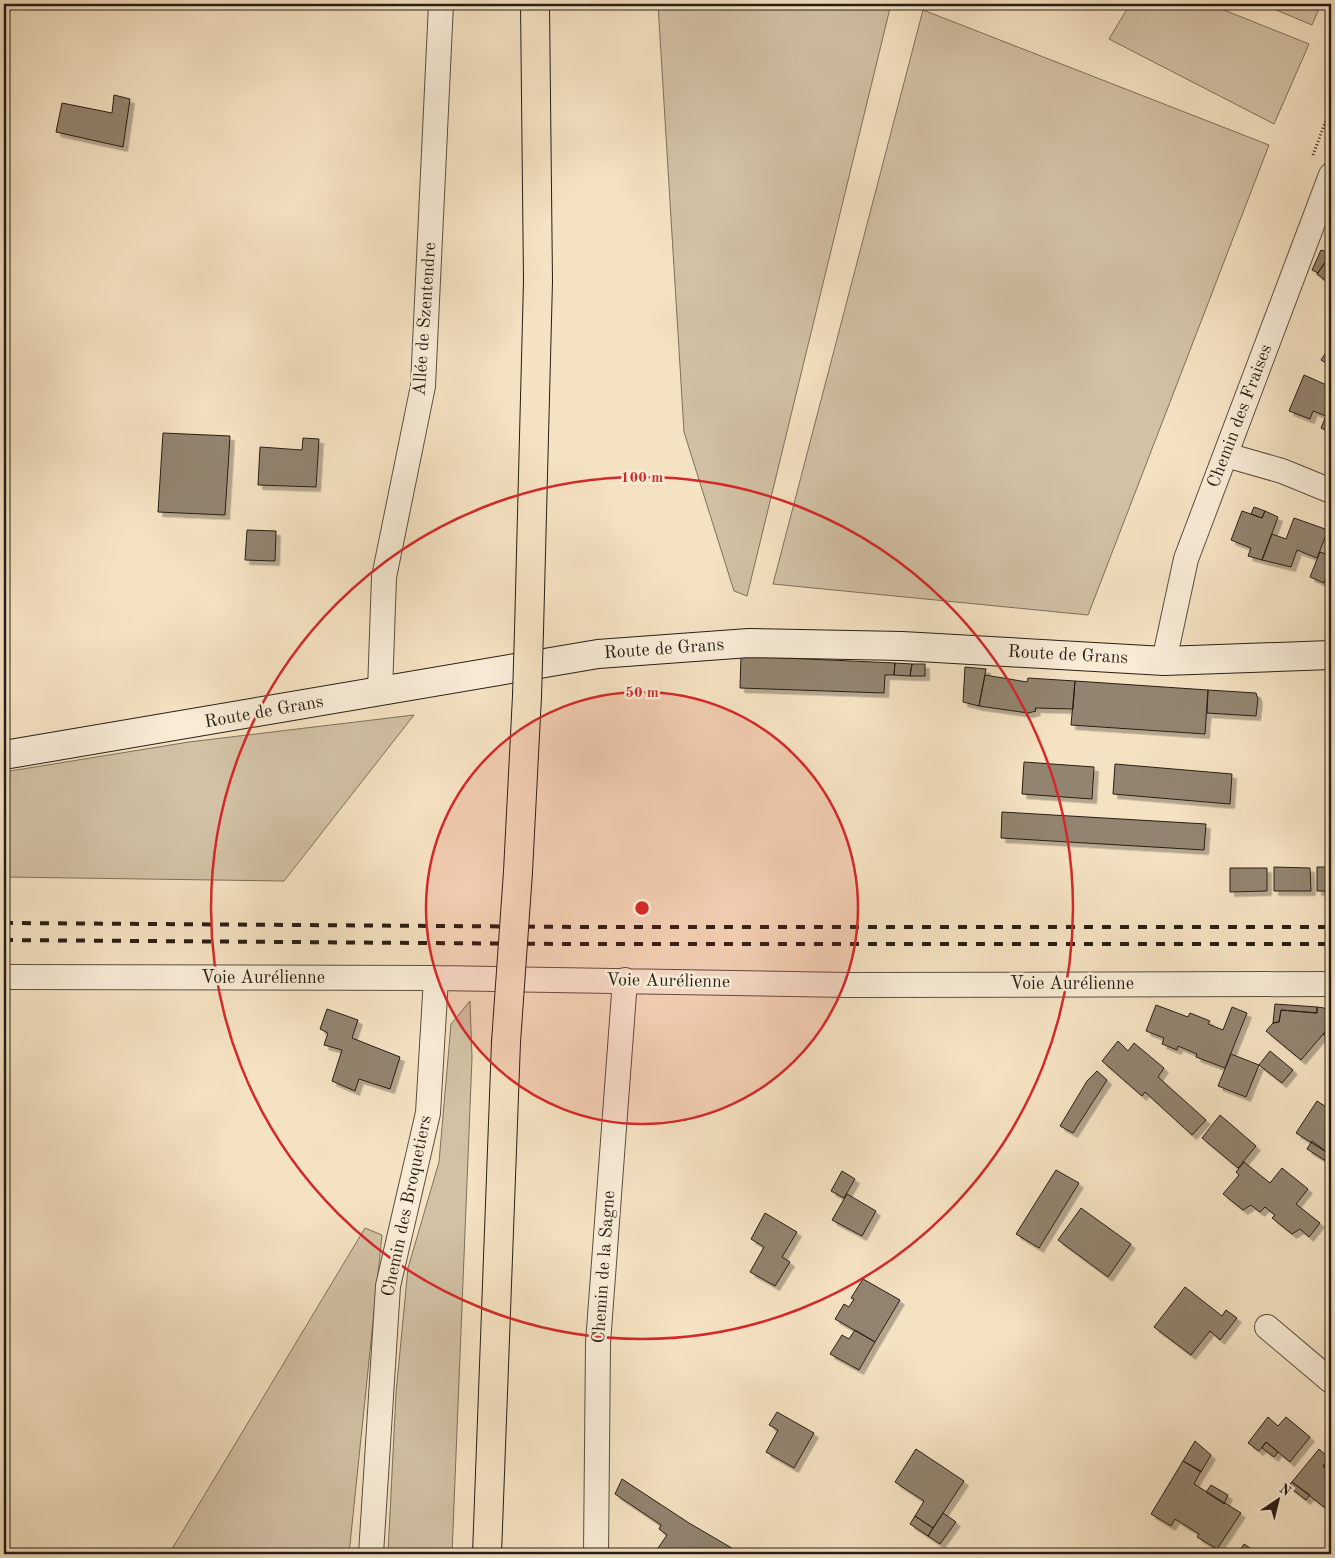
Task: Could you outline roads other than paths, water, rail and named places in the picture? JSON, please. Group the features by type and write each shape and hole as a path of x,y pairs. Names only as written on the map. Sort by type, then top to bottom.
{"main road":[{"path":"487,1554 506,1042 518,872 527,696 538,281 535,4"}],"street":[{"name":"Allée de Szentendre","path":"380,691 384,577 423,386 441,4"},
{"name":"Chemin des Fraises","path":"1164,661 1186,559 1331,175"},
{"path":"1226,455 1282,471 1331,491"},
{"name":"Route de Grans","path":"4,755 598,654 749,643 902,646 1164,661 1331,655"},
{"name":"Voie Aurélienne","path":"4,977 436,978 847,985 1331,984"},
{"name":"Chemin des Broquetiers","path":"371,1554 388,1286 428,1113 436,978"},
{"name":"Chemin de la Sagne","path":"596,1554 598,1343 626,980"},
{"path":"1267,1328 1331,1381"}],"railway":[{"path":"4,923 583,927 1331,927"},
{"path":"4,940 564,944 1331,944"}]}
